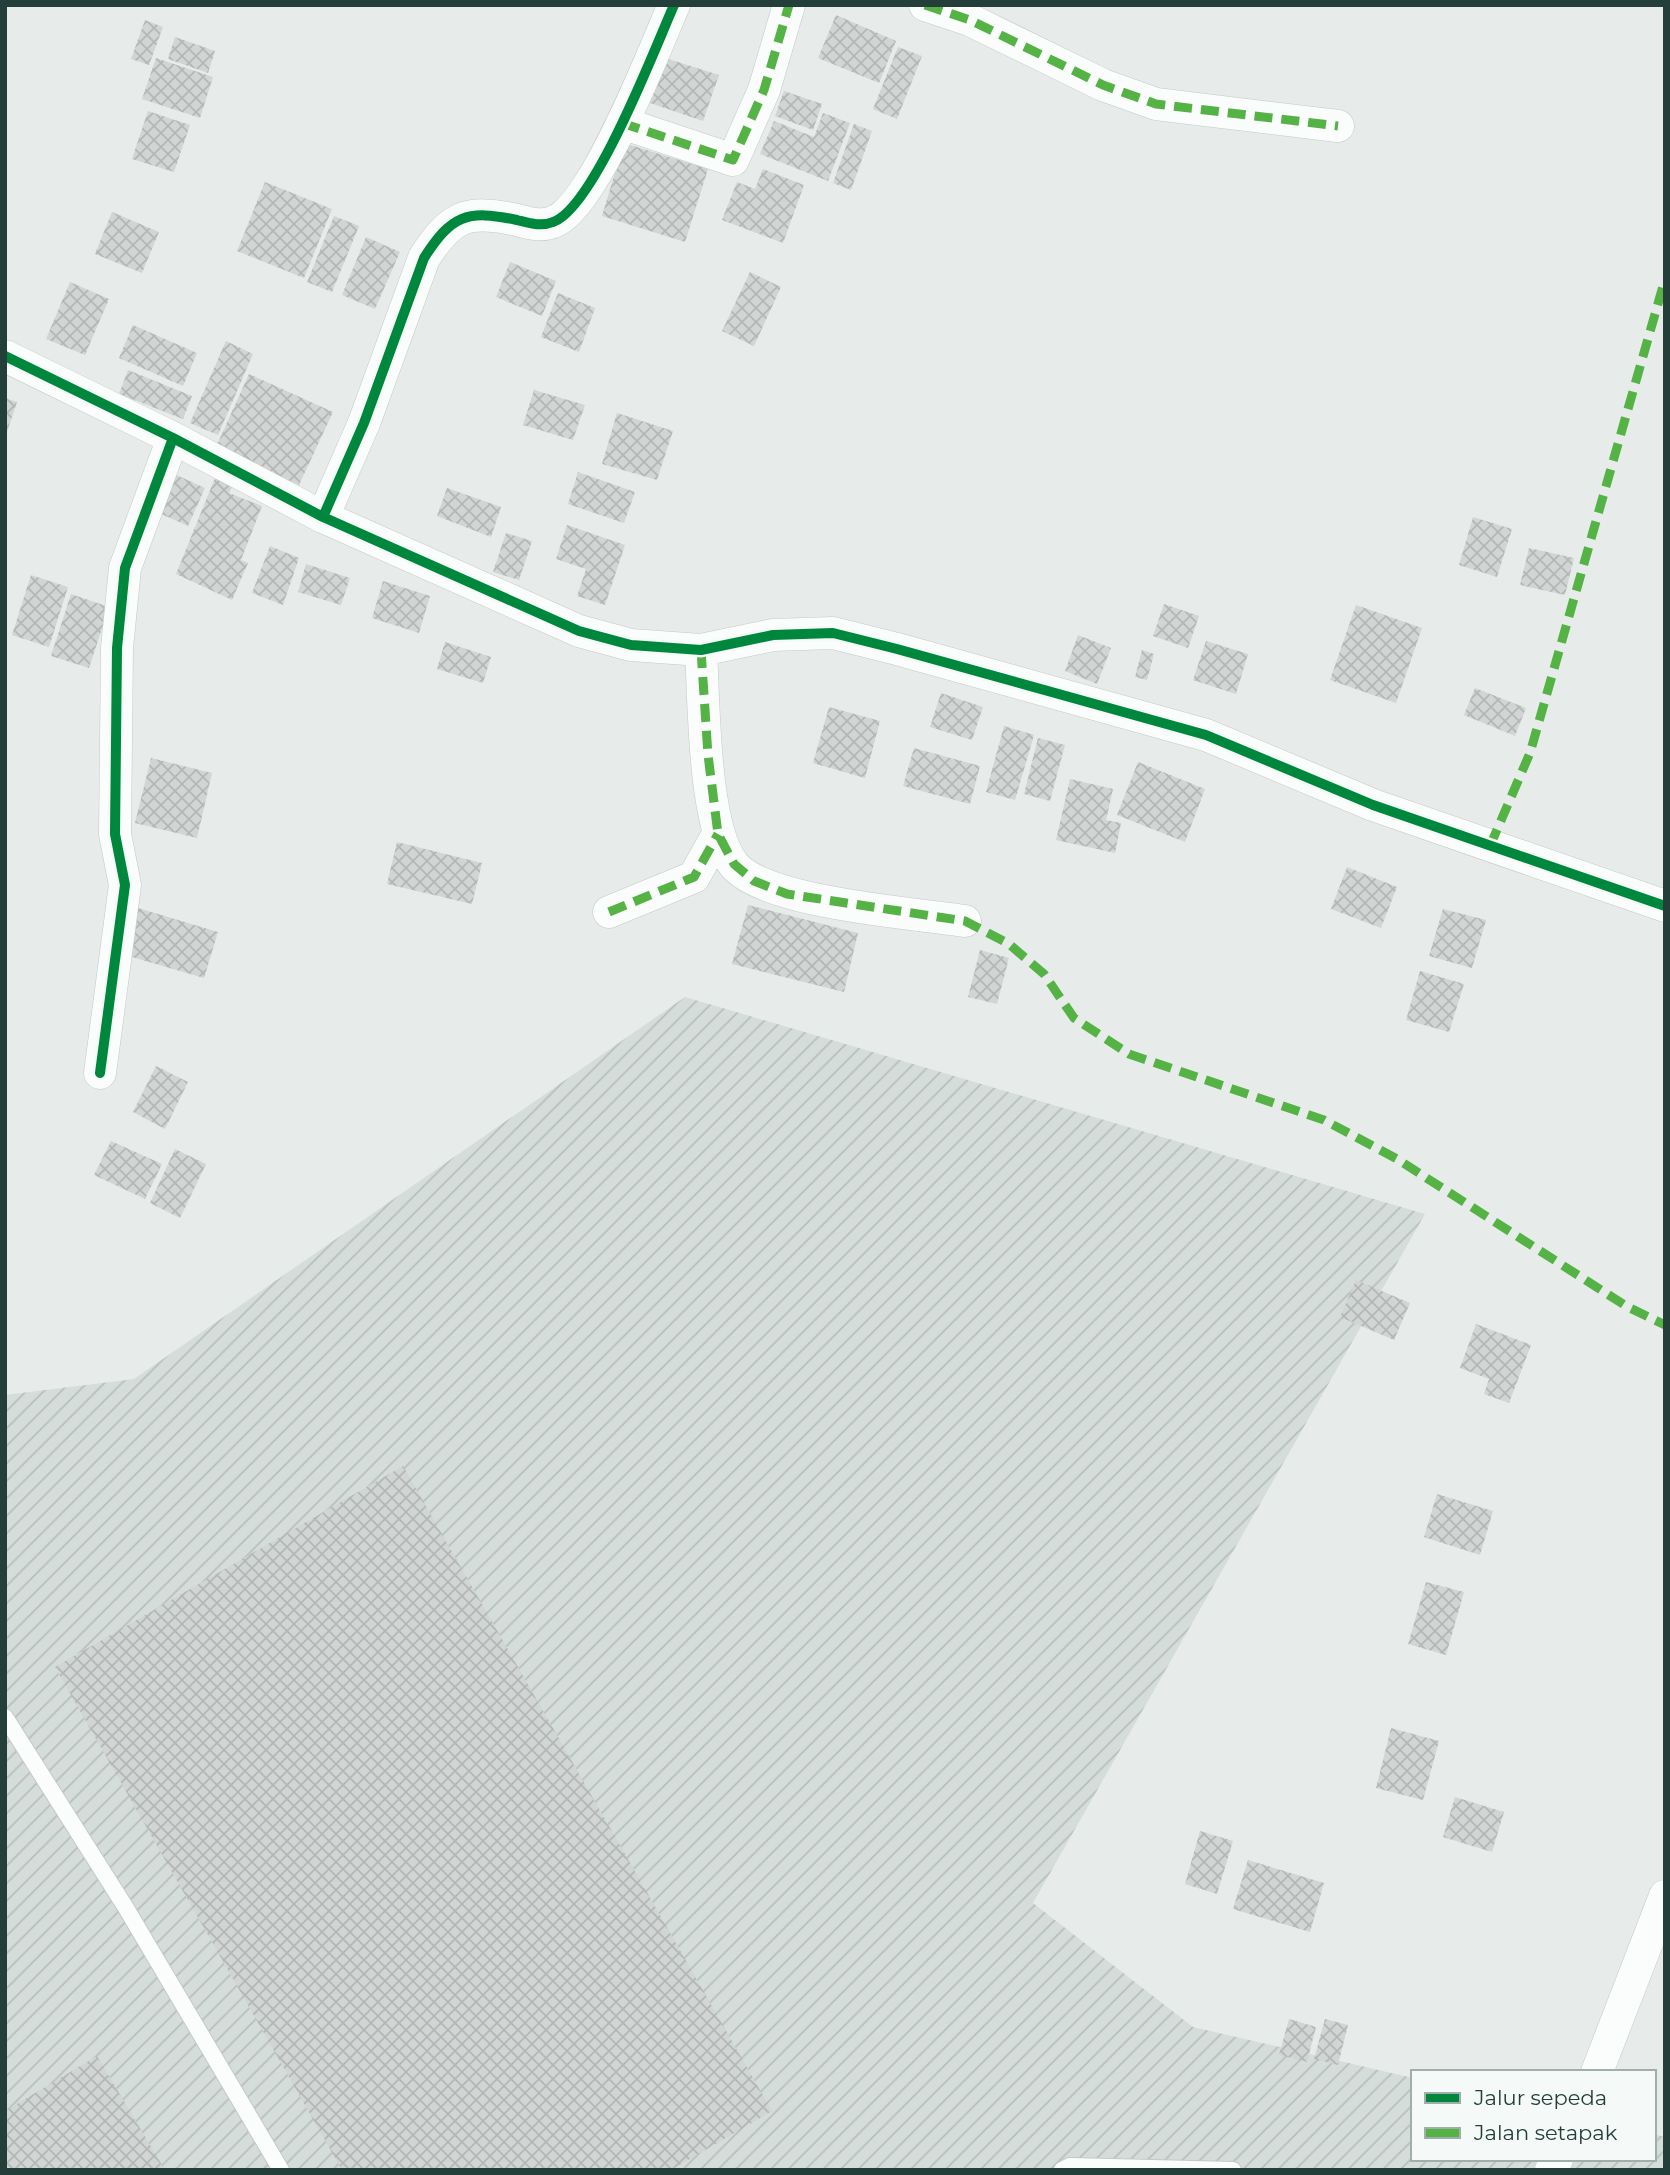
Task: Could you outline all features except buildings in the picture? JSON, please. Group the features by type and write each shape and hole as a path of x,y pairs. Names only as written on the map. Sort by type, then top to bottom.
{"street":[{"path":"323,517 363,423 424,258 441,233 460,218 470,217 499,216 538,225 554,222 580,198 622,123 674,5"},
{"path":"622,123 733,160 764,90 789,5"},
{"path":"925,5 970,20 1103,85 1156,104 1338,125"},
{"path":"5,356 173,438 323,517 579,631 631,645 701,650 774,635 833,633 897,649 1206,736 1373,805 1665,906"},
{"path":"100,1073 125,885 115,834 117,648 123,585 125,568 173,438"},
{"path":"701,650 708,755 719,834 734,864 754,881 788,894 965,921"},
{"path":"609,912 694,877 719,834"},
{"path":"1598,2070 1665,1896"}],"lane":[{"path":"5,1717 125,1908 281,2170"},
{"path":"1069,2169 1233,2170"}],"shaded area":[{"path":"685,997 1425,1214 1033,1903 1193,2027 1411,2078 1411,2161 1656,2161 1656,2135 1665,2137 1665,2170 5,2170 5,1395 134,1379"}],"marked path":[{"path":"622,123 733,160 764,90 789,5"},
{"path":"925,5 970,20 1103,85 1156,104 1338,126"},
{"path":"1490,846 1530,753 1665,279"},
{"path":"701,650 708,755 718,834 734,864 754,881 787,894 965,921 1009,944 1044,974 1074,1018 1129,1054 1324,1120 1397,1159 1626,1306 1665,1325"},
{"path":"609,912 694,877 718,834"}],"cycle path":[{"path":"323,517 364,423 424,258 443,233 462,219 485,215 544,224 553,222 569,210 587,188 622,124 674,5"},
{"path":"5,356 173,438 323,517 579,631 631,645 701,650 773,635 833,633 897,649 1206,735 1373,805 1665,906"},
{"path":"100,1073 125,885 115,834 117,648 125,568 173,438"}]}
